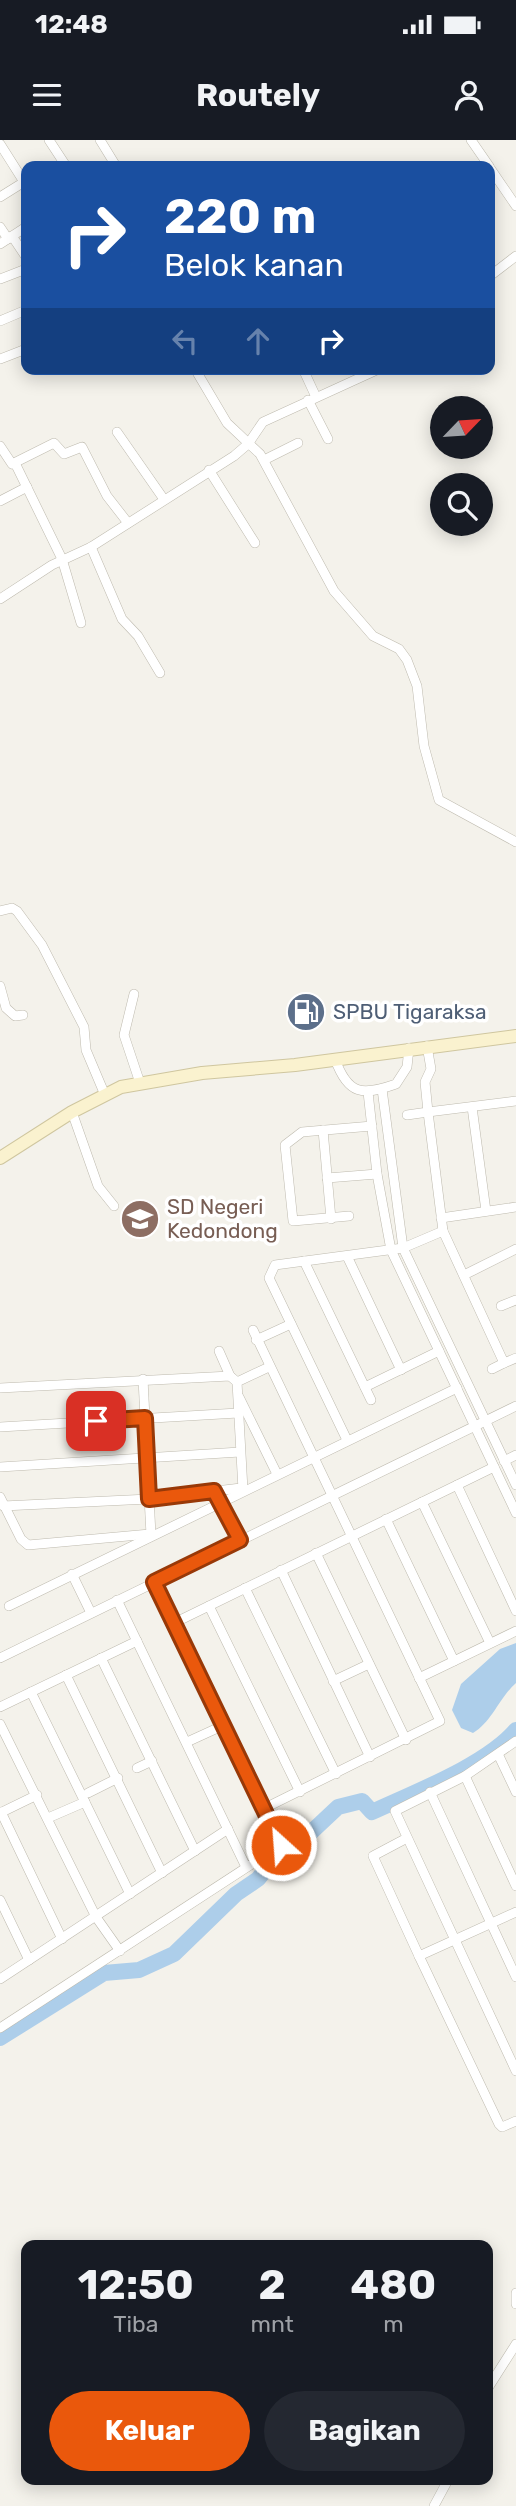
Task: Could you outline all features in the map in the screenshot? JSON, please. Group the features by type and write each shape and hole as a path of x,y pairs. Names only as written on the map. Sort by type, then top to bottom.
{"street":[{"path":"49,140 63,161"},
{"path":"100,140 113,161"},
{"path":"471,140 485,161"},
{"path":"0,144 21,178"},
{"path":"495,176 516,206"},
{"path":"0,197 21,186"},
{"path":"0,227 7,240 21,253"},
{"path":"495,272 516,256"},
{"path":"0,279 21,271"},
{"path":"0,321 21,312"},
{"path":"0,359 21,351"},
{"path":"199,375 227,423 264,460 334,591 373,636 399,649 407,660 416,686 424,746 439,800 516,842"},
{"path":"305,375 328,439"},
{"path":"0,599 62,559 91,547 248,444 263,422 365,375"},
{"path":"117,432 163,498"},
{"path":"0,446 12,464 54,443 64,454 82,447 107,496 128,523"},
{"path":"264,460 298,443"},
{"path":"15,463 62,559 81,624"},
{"path":"209,470 255,543"},
{"path":"0,501 27,487"},
{"path":"91,547 122,619 138,636 160,673"},
{"path":"2,907 17,911 47,953 84,1027 86,1050 105,1094"},
{"path":"0,986 6,1008 15,1016 23,1015"},
{"path":"134,994 124,1035 140,1083"},
{"path":"2,1152 105,1094 140,1083 202,1073 516,1036"},
{"path":"427,1046 431,1069 425,1082 443,1231 504,1363"},
{"path":"335,1059 343,1080 354,1088 368,1092 396,1084 405,1074 409,1048"},
{"path":"382,1089 402,1248 516,1485"},
{"path":"368,1092 377,1174 391,1250 516,1513"},
{"path":"407,1115 516,1104"},
{"path":"472,1107 486,1211"},
{"path":"72,1112 97,1186 114,1206"},
{"path":"349,1216 292,1220 285,1143 300,1133 372,1126"},
{"path":"323,1130 331,1219"},
{"path":"327,1178 377,1174"},
{"path":"441,1218 516,1207"},
{"path":"347,1440 269,1275 275,1265 402,1248 443,1231"},
{"path":"464,1275 516,1249"},
{"path":"347,1256 401,1370"},
{"path":"304,1261 371,1400"},
{"path":"501,1307 516,1300"},
{"path":"263,1810 440,1721 255,1335 291,1324"},
{"path":"219,1351 277,1474"},
{"path":"365,1387 439,1351"},
{"path":"492,1369 516,1358"},
{"path":"0,1388 143,1380 233,1379 269,1367"},
{"path":"143,1380 151,1535"},
{"path":"9,1606 243,1489 457,1388"},
{"path":"237,1392 243,1489"},
{"path":"0,1658 516,1406"},
{"path":"0,1427 238,1413"},
{"path":"0,1467 240,1452"},
{"path":"504,1461 516,1455"},
{"path":"174,1623 494,1467"},
{"path":"457,1485 516,1611"},
{"path":"151,1535 28,1545 21,1539 2,1502 149,1499 243,1489"},
{"path":"214,1491 240,1540"},
{"path":"422,1502 490,1643"},
{"path":"386,1519 454,1661"},
{"path":"316,1553 406,1740"},
{"path":"281,1570 370,1757"},
{"path":"72,1574 92,1613"},
{"path":"0,2028 281,1845 154,1582"},
{"path":"245,1588 336,1774"},
{"path":"117,1600 246,1867"},
{"path":"209,1605 300,1791"},
{"path":"419,1678 516,1631"},
{"path":"0,1707 137,1641"},
{"path":"101,1658 195,1851"},
{"path":"333,1681 369,1664"},
{"path":"66,1675 162,1873"},
{"path":"32,1692 86,1798 130,1894"},
{"path":"0,1724 96,1917 120,1951"},
{"path":"187,1742 222,1726"},
{"path":"516,1741 465,1776 395,1810 516,2071"},
{"path":"498,1754 516,1792"},
{"path":"137,1768 152,1761"},
{"path":"465,1776 516,1886"},
{"path":"48,1818 118,1778"},
{"path":"430,1793 516,1977"},
{"path":"37,1795 1,1813 62,1939"},
{"path":"0,1979 228,1829"},
{"path":"407,1838 373,1856 499,2124 506,2126 516,2121"},
{"path":"0,1900 29,1960"},
{"path":"419,1956 516,1912"},
{"path":"516,2293 516,2304"},
{"path":"493,2380 516,2344"},
{"path":"435,2506 446,2485"}],"water":[{"path":"516,1643 516,1683 480,1728 473,1733 461,1728 452,1710 461,1684 500,1649"}],"waterway":[{"path":"0,2038 104,1973 139,1970 174,1954 236,1894 258,1879 276,1857 306,1837 338,1807 362,1801 372,1812 469,1766 503,1743 516,1730"}],"place":[{"name":"SPBU Tigaraksa","path":"306,1012"},
{"name":"SD Negeri Kedondong","path":"140,1219"}],"route":[{"path":"96,1421 145,1418 149,1499 214,1491 240,1540 154,1582 281,1845"}]}
